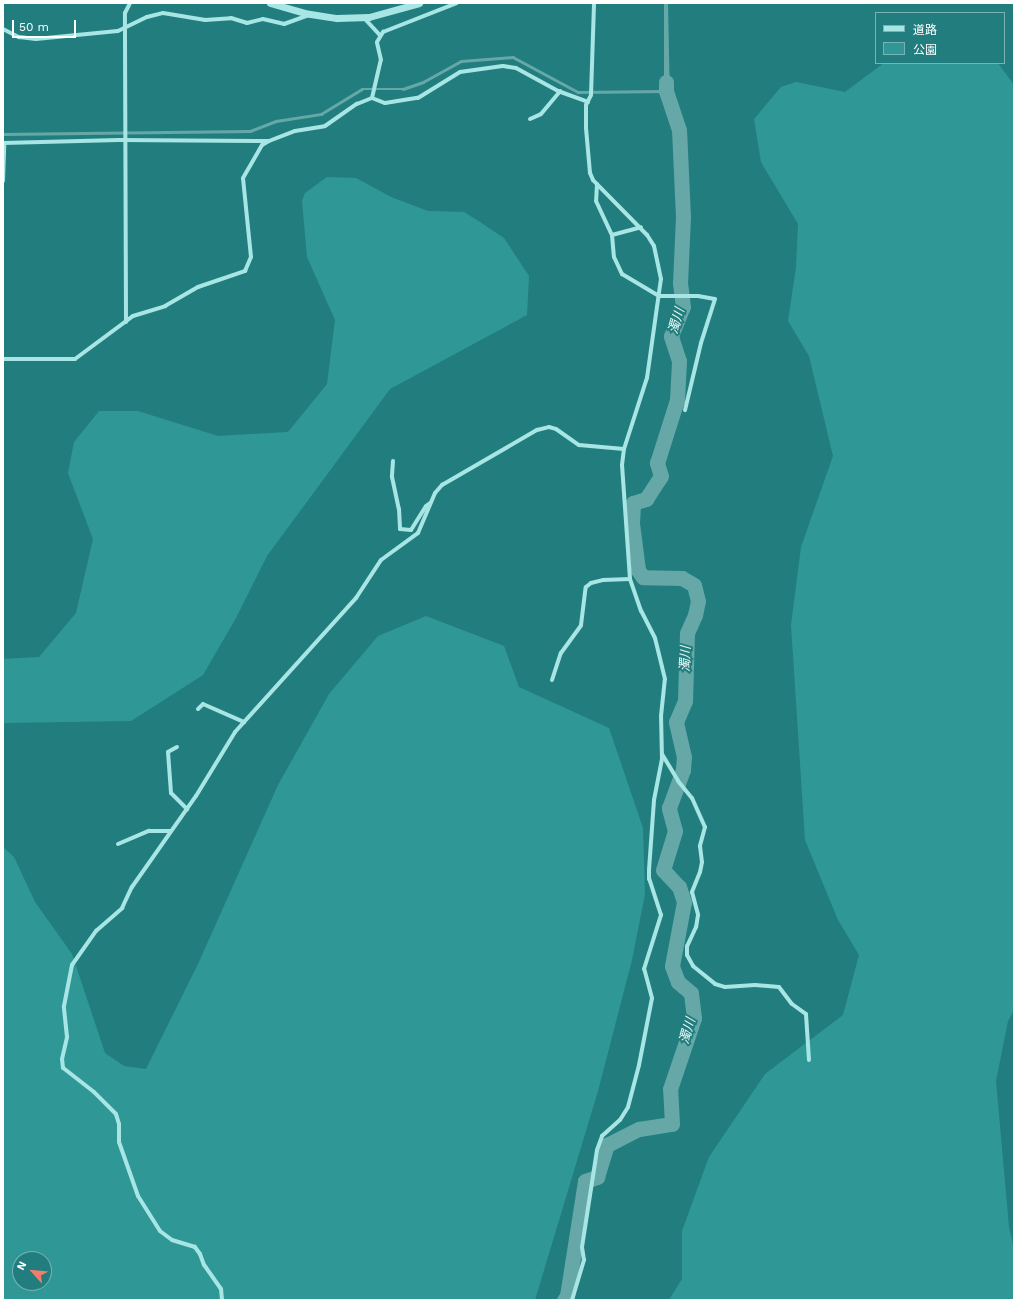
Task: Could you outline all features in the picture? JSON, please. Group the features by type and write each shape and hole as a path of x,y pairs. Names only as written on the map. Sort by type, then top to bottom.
{"street":[{"path":"126,322 127,128 125,13 130,3"},
{"path":"270,3 310,14 337,18 363,17 419,3"},
{"path":"372,98 374,83 381,60 377,42 380,35 392,26 457,3"},
{"path":"572,1300 584,1260 582,1247 597,1150 602,1136 620,1120 628,1107 649,1021 652,998 644,969 662,915 649,879 649,870 652,856 654,800 662,754 665,679 655,638 641,611 630,579 622,465 624,449 647,378 661,280 659,261 654,246 641,227 597,184 590,173 586,128 588,102 591,95 594,3"},
{"path":"3,29 19,37 36,39 126,28 147,17 163,14 205,20 231,18 247,23 263,19 284,24 310,14"},
{"path":"363,17 380,35"},
{"path":"3,358 75,359 133,316 165,306 198,287 245,271 248,266 251,248 243,178 262,145 269,141 296,131 325,126 357,104 372,98 385,103 418,98 460,72 503,66 516,68 560,91 588,102"},
{"path":"530,119 541,114 560,91"},
{"path":"3,181 3,144 127,141 269,141"},
{"path":"597,184 596,201 612,235 614,257 622,274 659,296 686,296 715,299 701,343 685,410"},
{"path":"612,235 641,227"},
{"path":"222,1300 221,1289 195,1247 172,1240 160,1231 138,1196 124,1159 116,1114 94,1092 68,1074 63,1068 62,1059 67,1037 65,999 72,965 96,932 122,908 132,887 244,722 356,598 385,556 418,533 431,503 442,484 537,430 549,427 556,429 579,445 624,449"},
{"path":"393,462 392,477 399,509 400,529 411,530 426,506 431,503"},
{"path":"552,680 561,653 581,625 586,587 592,583 604,580 630,579"},
{"path":"198,709 203,704 244,722"},
{"path":"177,747 168,752 171,793 186,809"},
{"path":"662,754 678,781 692,798 705,827 700,846 702,862 700,872 692,892 698,915 696,927 687,946 687,955 693,966 715,984 725,987 778,987 792,1004 806,1014 809,1060"},
{"path":"118,844 144,832 170,831"}],"green space":[{"path":"883,64 999,64 1014,85 1014,1010 1008,1021 996,1081 1009,1227 1014,1249 1014,1300 669,1300 682,1279 682,1231 709,1157 765,1074 843,1015 859,955 838,920 805,840 791,625 801,547 833,456 809,356 788,321 796,267 798,224 761,162 754,119 781,87 796,82 845,92"},
{"path":"327,177 356,178 391,197 428,211 464,212 504,238 529,276 527,315 390,389 267,556 236,618 203,675 131,721 3,723 3,659 39,657 76,613 93,539 68,473 74,442 99,411 138,411 218,436 288,432 327,384 335,320 307,257 302,201 305,193"},
{"path":"426,616 504,646 519,687 609,728 643,828 645,894 632,960 598,1091 535,1300 3,1300 3,847 14,857 35,902 72,954 105,1053 124,1066 146,1069 198,964 278,785 329,694 378,636"}],"shaded area":[{"path":"664,3 668,3 670,103 664,88"}],"waterway":[{"path":"3,134 250,131 276,121 321,114 362,89 403,89 423,82 461,61 513,57 578,92 666,91"},
{"name":"濁川","path":"564,1300 567,1296 585,1181 597,1177 607,1145 639,1129 672,1124 670,1089 694,1018 691,993 678,982 672,966 684,902 679,887 663,870 675,831 669,808 683,770 684,757 676,722 685,701 687,633 695,615 698,601 694,585 682,578 643,577 638,570 632,523 633,503 646,499 661,476 657,463 677,400 679,361 671,336 683,307 680,283 683,217 679,130 666,91 666,82"}]}
